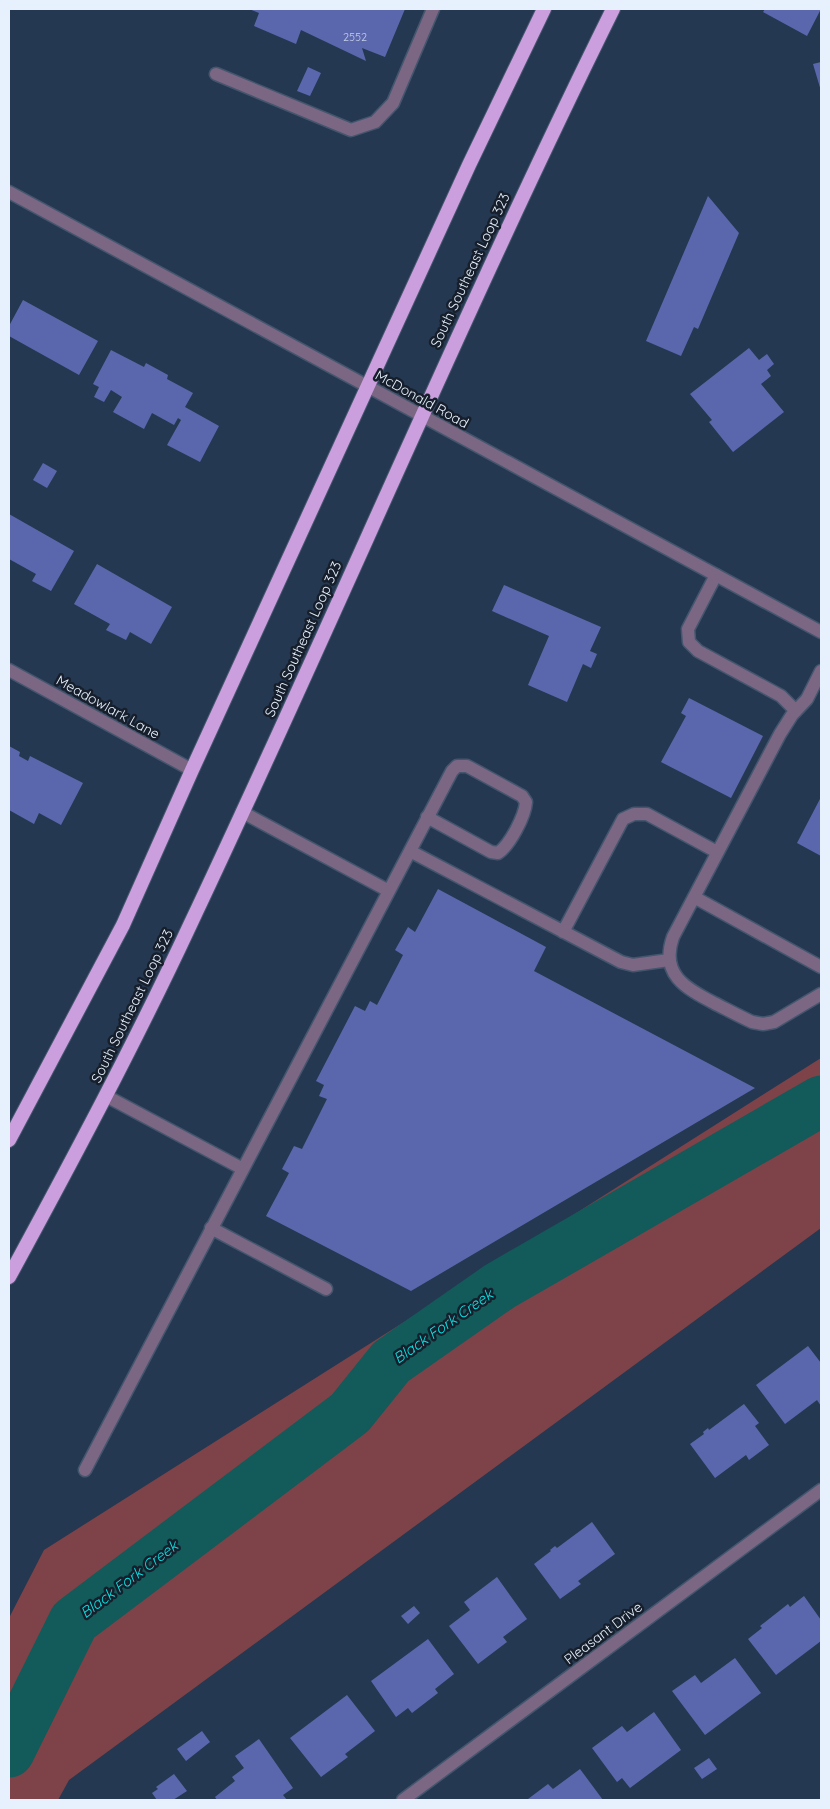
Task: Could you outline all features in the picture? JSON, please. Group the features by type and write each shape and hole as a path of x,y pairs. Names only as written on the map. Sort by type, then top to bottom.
{"highway":[{"path":"9,1140 13,1124 123,925 469,165 544,9"},
{"name":"South Southeast Loop 323","path":"9,1277 106,1096 190,926 532,176 613,9"}],"street":[{"path":"216,74 351,130 375,122 393,102 434,9"},
{"name":"McDonald Road","path":"9,192 821,632"},
{"path":"716,575 688,629 689,642 698,651 781,696 796,711"},
{"name":"Meadowlark Lane","path":"9,670 192,770"},
{"path":"821,672 807,700 796,711 780,734 673,936 669,947 671,967 678,980 689,990 752,1022 763,1024 774,1022 821,994"},
{"path":"85,1470 452,771 457,766 467,766 522,796 526,802 526,810 505,848 498,853 491,852 428,818"},
{"path":"242,812 389,891"},
{"path":"563,932 622,819 634,814 648,814 717,852"},
{"path":"410,851 621,962 633,964 669,960"},
{"path":"694,897 821,967"},
{"path":"106,1096 243,1169"},
{"path":"211,1228 326,1289"},
{"name":"Pleasant Drive","path":"403,1800 821,1490"}],"shaded area":[{"path":"821,1058 821,1228 69,1780 58,1800 9,1800 9,1618 44,1550"}],"building":[{"path":"249,9 405,9 385,57 362,48 366,61 301,30 296,44 254,26 259,13"},
{"path":"765,9 821,9 807,36 763,12"},
{"path":"821,62 821,91 813,64"},
{"path":"308,67 321,73 310,96 297,91"},
{"path":"708,196 739,233 698,329 694,327 681,356 646,341"},
{"path":"23,300 98,341 79,375 9,336 9,326"},
{"path":"749,348 759,360 767,354 774,364 767,370 771,376 761,384 784,412 733,452 709,422 712,420 690,394"},
{"path":"111,350 144,367 146,363 168,375 167,379 193,393 185,407 219,426 200,462 167,445 181,420 178,418 174,425 152,413 144,429 113,412 122,397 111,390 104,402 94,397 99,387 93,384"},
{"path":"43,463 57,471 47,488 33,480"},
{"path":"9,514 74,551 51,591 32,581 36,574 9,559"},
{"path":"97,564 172,607 151,644 130,632 126,640 106,630 110,624 74,604"},
{"path":"504,585 601,627 590,651 597,654 591,668 583,664 567,702 528,685 549,636 492,611"},
{"path":"689,698 763,736 731,798 661,762 686,716 681,713"},
{"path":"9,746 20,752 19,756 28,761 30,756 83,783 61,825 39,813 34,824 9,810"},
{"path":"821,797 821,856 797,843"},
{"path":"438,889 546,947 534,971 755,1088 411,1291 266,1216 289,1173 282,1169 294,1146 302,1149 327,1099 319,1096 324,1085 316,1081 355,1006 365,1011 370,1001 377,1005 403,955 395,950 408,927 415,932"},
{"path":"808,1346 821,1363 821,1406 817,1400 785,1424 756,1385"},
{"path":"744,1404 759,1423 755,1426 769,1445 749,1460 746,1455 715,1478 690,1444 704,1434 703,1432 708,1428 709,1430"},
{"path":"592,1522 615,1554 578,1581 581,1584 560,1599 534,1564 555,1546 557,1548"},
{"path":"497,1577 527,1619 503,1637 507,1642 478,1664 449,1626 470,1610 464,1602"},
{"path":"804,1596 821,1620 821,1641 776,1675 748,1639 762,1628 760,1626 788,1604 790,1607"},
{"path":"414,1606 420,1613 408,1624 401,1616"},
{"path":"428,1639 454,1674 435,1689 438,1693 412,1713 408,1708 396,1717 371,1681"},
{"path":"735,1658 761,1693 705,1735 672,1691 695,1675 701,1683"},
{"path":"347,1695 375,1731 345,1754 348,1757 321,1777 290,1738"},
{"path":"654,1712 681,1750 630,1788 622,1778 617,1782 592,1748 622,1726 627,1732"},
{"path":"202,1731 210,1742 186,1761 177,1749"},
{"path":"259,1739 293,1788 283,1795 287,1800 217,1800 215,1797 235,1781 232,1777 244,1768 235,1756"},
{"path":"709,1758 717,1769 702,1779 694,1768"},
{"path":"580,1769 603,1800 528,1799 548,1784 553,1789"},
{"path":"174,1774 187,1791 173,1800 157,1800 152,1793 158,1789 156,1787"}],"waterway":[{"name":"Black Fork Creek","path":"9,1752 74,1621 350,1413 391,1362 500,1286 821,1101"}]}
